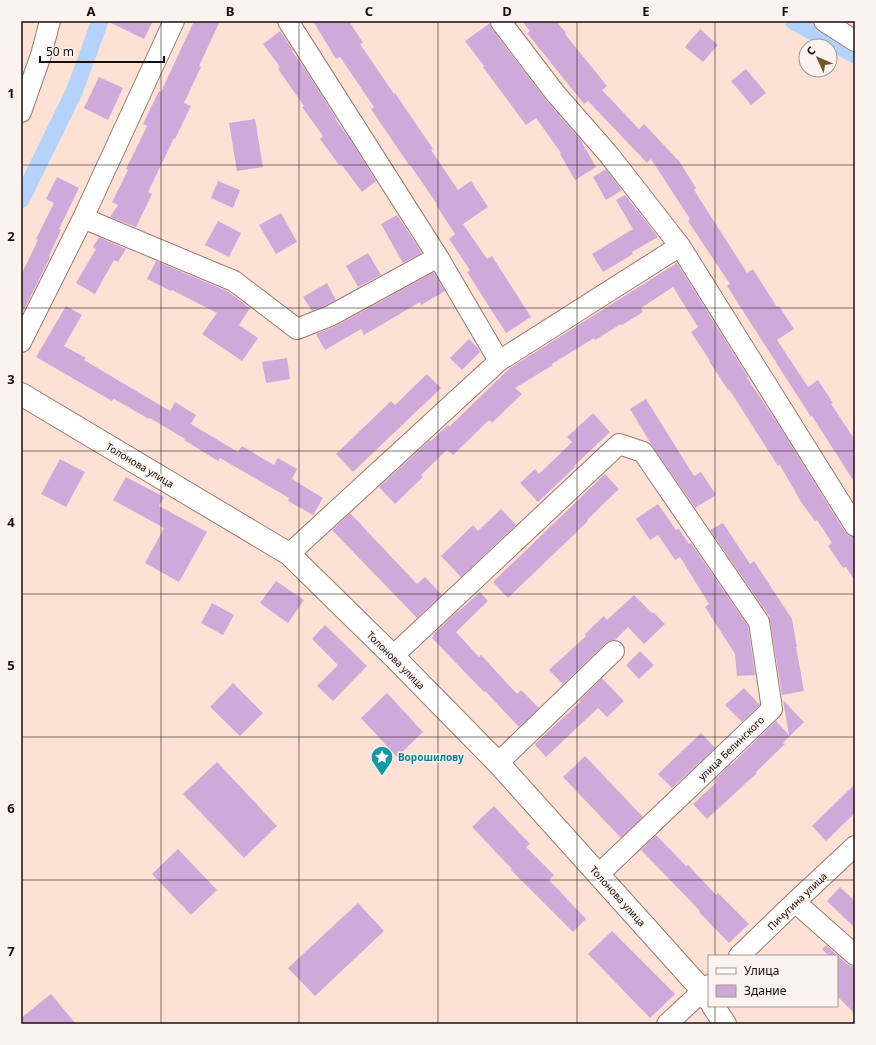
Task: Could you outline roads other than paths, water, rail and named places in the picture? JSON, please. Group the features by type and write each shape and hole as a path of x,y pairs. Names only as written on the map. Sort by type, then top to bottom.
{"main road":[{"name":"Толонова улица","path":"21,394 289,554 393,656 498,763 708,994"},
{"name":"Толонова улица","path":"716,1007 725,1024"}],"street":[{"path":"21,112 41,55 50,21"},
{"path":"21,342 84,218 174,21"},
{"path":"288,21 438,257 499,361"},
{"path":"824,21 855,41"},
{"path":"501,22 555,93 610,156 680,246 855,526"},
{"path":"84,218 234,281 296,329 330,316 438,257"},
{"path":"289,554 499,361 680,246"},
{"name":"улица Белинского","path":"393,656 619,444 643,452 759,622 772,709 599,874"},
{"path":"498,763 614,651"},
{"name":"Пичугина улица","path":"740,955 855,846"},
{"path":"795,902 855,956"},
{"path":"667,1024 708,996"}],"waterway":[{"path":"21,200 74,92 100,21"},
{"path":"793,21 855,55"}],"place":[{"name":"Ворошилову","path":"382,776"}]}
